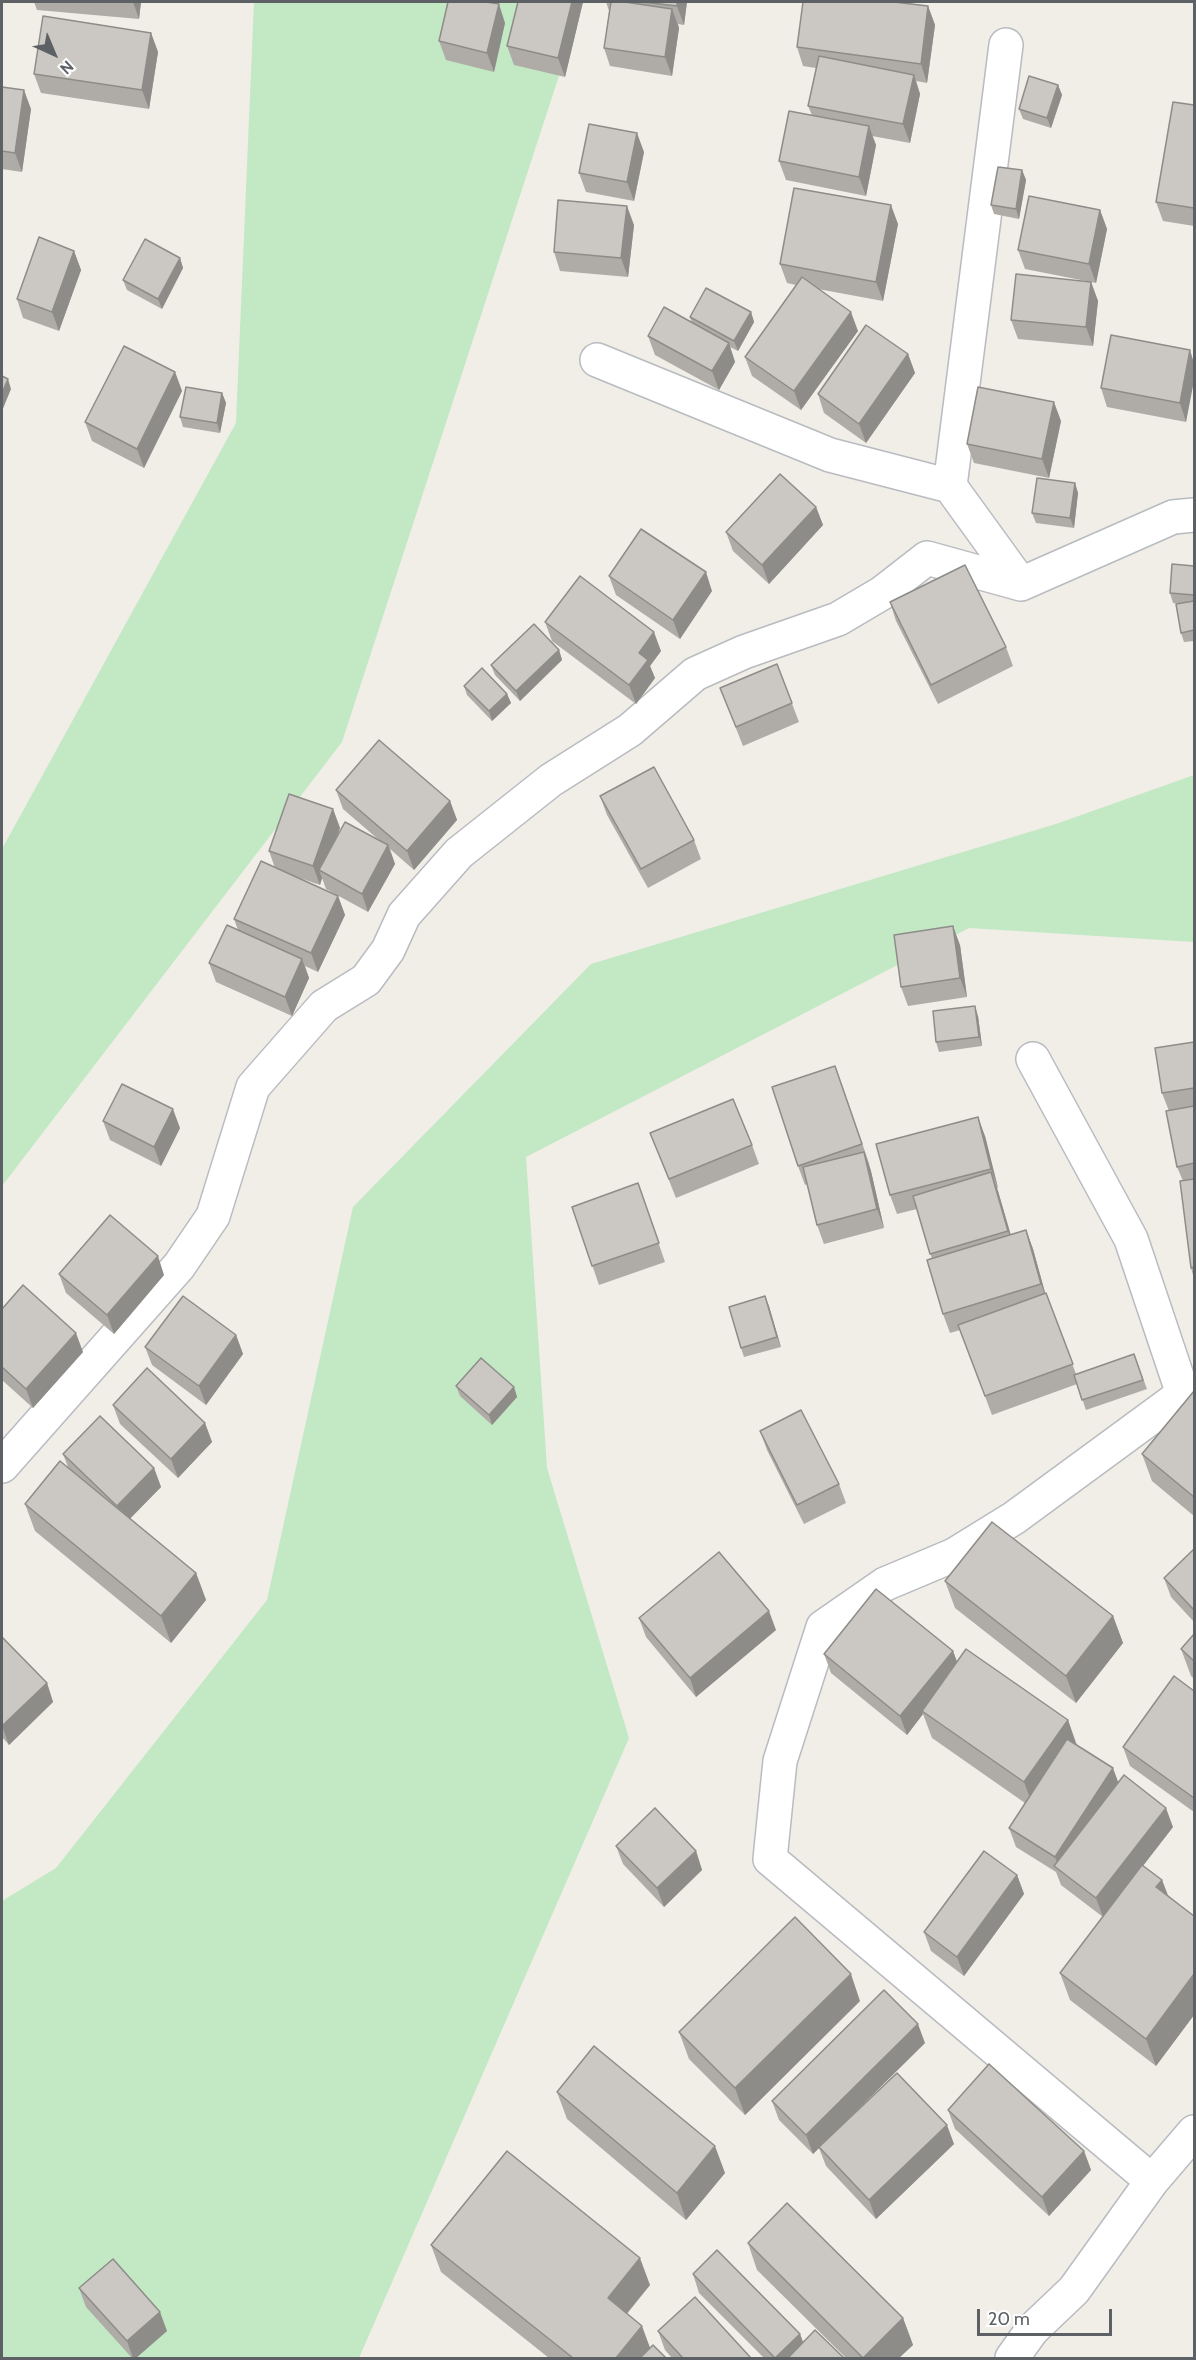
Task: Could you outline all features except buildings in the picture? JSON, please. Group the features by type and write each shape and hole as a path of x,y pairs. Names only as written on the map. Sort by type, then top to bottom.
{"street":[{"path":"950,486 1006,45"},
{"path":"597,360 830,455 950,486 1021,584"},
{"path":"2,1466 179,1266 213,1216 253,1086 324,1006 366,980 388,950 404,915 459,853 550,780 630,730 695,674 744,652 838,619 882,593 927,558 1021,584 1173,517 1194,515"},
{"path":"1033,1059 1131,1239 1189,1393 1014,1518 954,1555 885,1584 823,1627 780,1761 770,1859 1152,2181"},
{"path":"1012,2358 1032,2330 1074,2290 1152,2181 1194,2132"}],"green space":[{"path":"254,2 583,2 342,742 2,1186 2,849 236,423"},
{"path":"1194,775 1194,942 969,928 526,1157 547,1468 629,1738 359,2358 2,2358 2,1901 56,1868 267,1600 353,1207 591,964 1056,824"}]}
